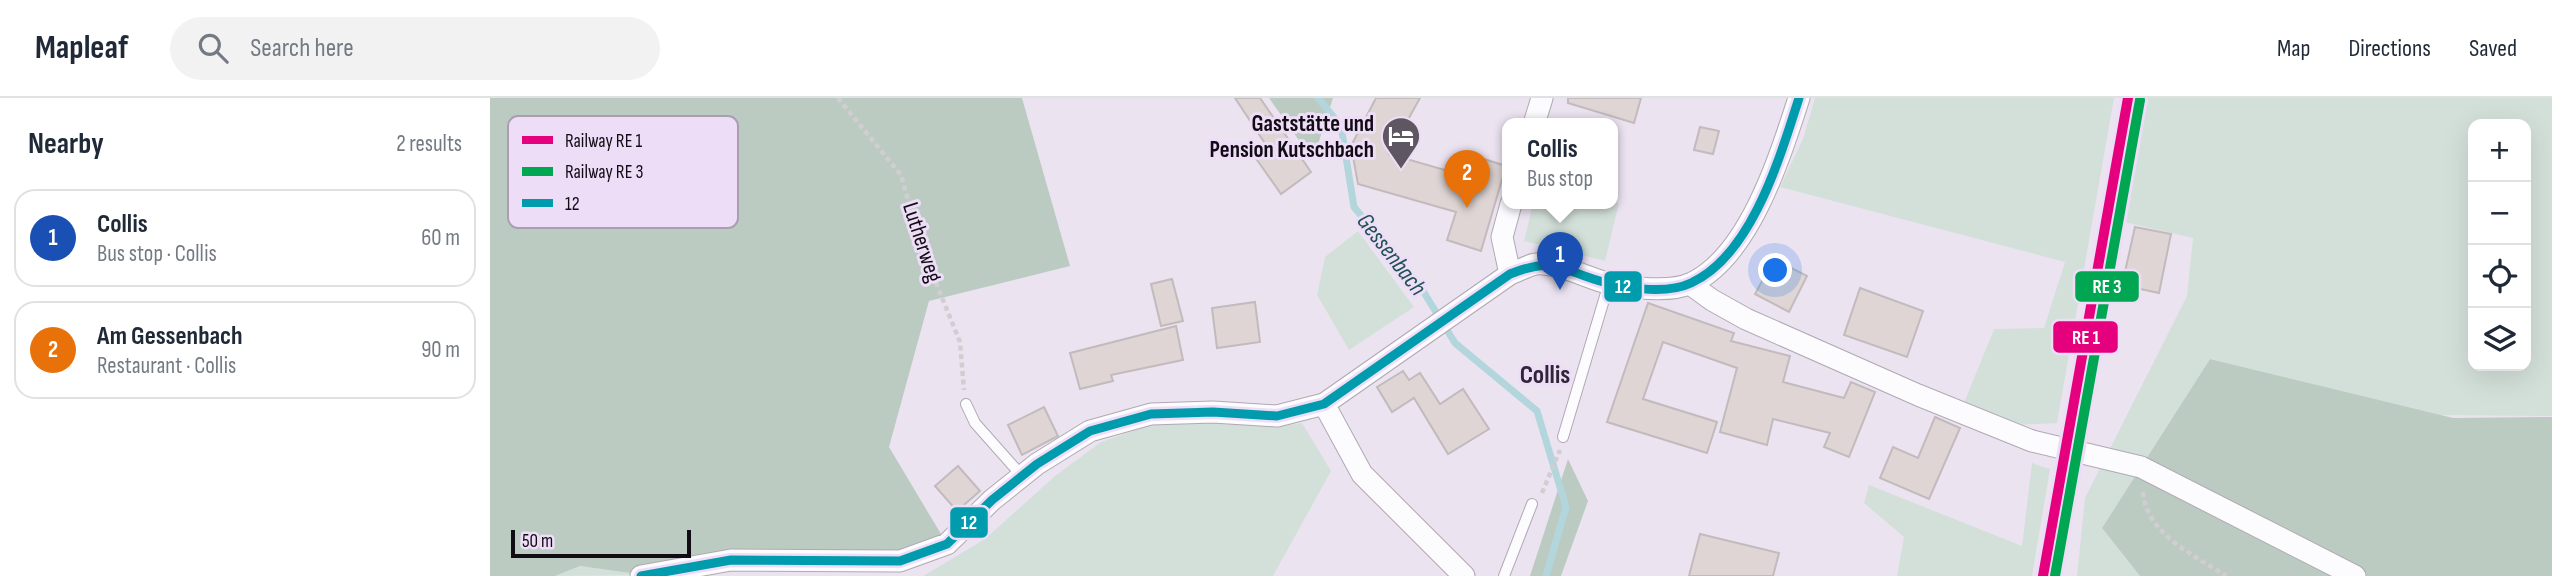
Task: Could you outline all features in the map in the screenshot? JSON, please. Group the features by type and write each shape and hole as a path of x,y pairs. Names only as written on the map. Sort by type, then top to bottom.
{"street":[{"path":"1537,118 1542,98"},
{"path":"641,576 731,560 900,561 947,544 1022,476 1090,431 1151,414 1213,412 1277,416 1324,404 1510,274 1536,264 1609,283 1668,288 1690,284 1717,266 1741,237 1783,148 1799,98"},
{"path":"1510,209 1502,237 1510,274"},
{"path":"1690,284 1746,319 1930,400 2032,441 2141,467 2355,576"},
{"path":"1324,404 1362,474 1464,576"}],"lane":[{"path":"1563,438 1609,283"},
{"path":"966,404 975,423 1022,476"},
{"path":"1504,576 1532,504"}],"path":[{"name":"Lutherweg","path":"838,98 901,175 920,246 960,342 966,404"},
{"path":"1546,488 1560,450"},
{"path":"2141,467 2144,507 2163,534 2226,576"}],"shaded area":[{"path":"490,98 1022,98 1070,266 929,301 889,447 947,544 889,562 644,575 580,566 555,576 490,576"},
{"path":"1269,98 1333,98 1313,160"},
{"path":"1815,98 2114,98 2057,423 2016,425 1964,403 1994,329 2044,328 2065,262 1780,187 1803,139"},
{"path":"2141,98 2552,98 2552,416 2438,415 2210,359 2102,528 2140,576 2077,576 2085,498 2187,296 2193,238 2120,221"},
{"path":"1532,209 1618,209 1605,261 1524,241"},
{"path":"1358,231 1414,307 1349,350 1317,295 1325,257"},
{"path":"2210,359 2453,418 2552,417 2552,576 2140,576 2102,528"},
{"path":"1232,421 1276,427 1302,423 1331,471 1273,576 923,576 985,539 1055,476 1101,442 1153,424"},
{"path":"1568,459 1588,501 1561,576 1530,576"},
{"path":"2032,463 2050,469 2032,576 1897,576 1904,537 1864,503 1869,485 2022,546"},
{"path":"580,566 644,575 555,576"}],"building":[{"path":"1235,98 1260,98 1311,172 1281,194 1255,157 1268,148"},
{"name":"Gaststätte und Pension Kutschbach","path":"1376,98 1420,98 1389,154 1462,175 1468,154 1502,165 1502,180 1481,251 1447,240 1456,212 1358,184 1351,146"},
{"path":"1568,98 1641,98 1634,123 1568,103"},
{"path":"1700,127 1719,131 1713,154 1694,150"},
{"path":"2135,227 2171,234 2159,293 2122,285"},
{"path":"1774,259 1807,276 1789,312 1755,294"},
{"path":"1172,279 1183,321 1161,326 1151,284"},
{"path":"1860,288 1923,311 1907,357 1844,335"},
{"path":"1255,302 1260,342 1217,348 1212,308"},
{"path":"1648,303 1734,333 1731,341 1790,356 1783,382 1844,398 1851,382 1875,392 1849,457 1824,447 1830,433 1773,419 1767,445 1720,432 1737,368 1663,342 1643,399 1717,422 1707,453 1607,422"},
{"path":"1176,326 1183,360 1111,375 1113,381 1080,389 1070,353"},
{"path":"1403,371 1409,380 1420,373 1440,404 1463,389 1489,429 1448,454 1414,398 1392,412 1377,387"},
{"path":"1044,407 1058,436 1022,455 1008,425"},
{"path":"1935,417 1960,428 1929,499 1880,478 1893,447 1918,458"},
{"path":"958,466 980,491 957,511 935,486"},
{"path":"1700,534 1779,553 1773,576 1689,576"}],"waterway":[{"name":"Gessenbach","path":"1318,98 1341,126 1354,207 1420,286 1455,343 1537,411 1566,507 1546,576"}],"transit line":[{"name":"12","path":"641,576 731,560 900,561 947,544 992,500 1037,464 1090,431 1151,414 1213,412 1277,416 1324,404 1510,274 1526,268 1560,267 1592,279 1638,289 1672,288 1691,283 1712,269 1731,251 1747,228 1773,175 1799,98"},
{"path":"2043,576 2128,98"},
{"path":"2055,576 2140,100"}],"place":[{"name":"Gaststätte und Pension Kutschbach","path":"1401,170"},
{"name":"Am Gessenbach","path":"1467,208"},
{"name":"Collis","path":"1560,290"}],"district":[{"name":"Collis","path":"1545,374"}]}
